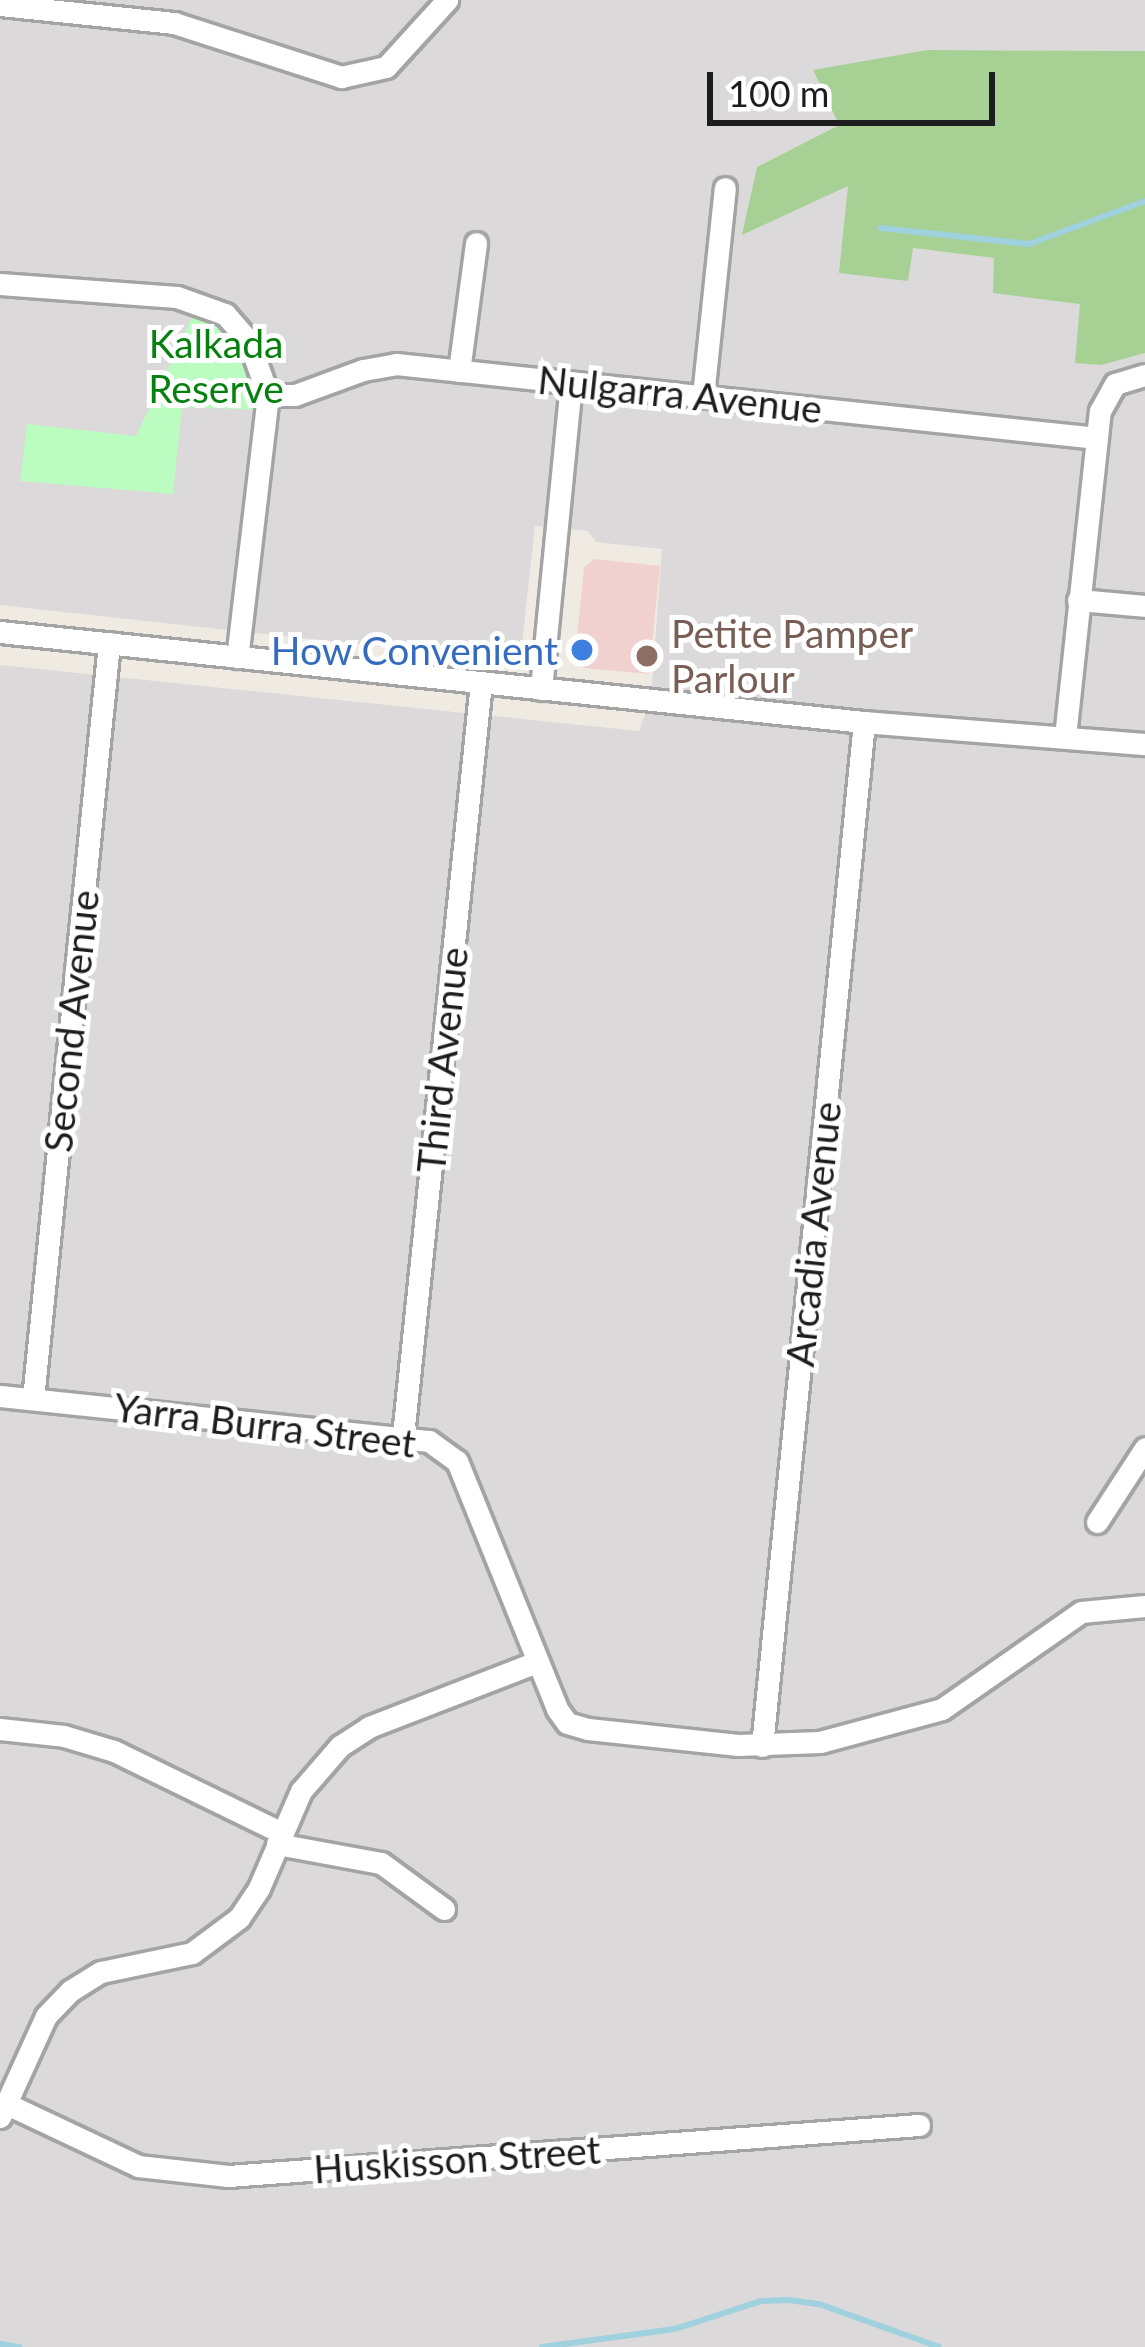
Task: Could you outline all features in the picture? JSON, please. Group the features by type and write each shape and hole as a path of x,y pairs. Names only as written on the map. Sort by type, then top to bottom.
{"street":[{"path":"0,5 174,23 341,76 386,67 447,0"},
{"path":"703,396 725,188"},
{"path":"459,371 476,243"},
{"path":"0,284 177,297 225,314 249,341 268,395 237,657"},
{"name":"Nulgarra Avenue","path":"268,395 295,395 387,364 1097,438"},
{"path":"1065,737 1097,438 1108,391 1145,375"},
{"path":"542,689 571,385"},
{"path":"1078,600 1145,606"},
{"path":"0,632 864,722 1145,744"},
{"name":"Second Avenue","path":"32,1399 109,643"},
{"name":"Third Avenue","path":"403,1436 482,683"},
{"name":"Arcadia Avenue","path":"762,1746 864,722"},
{"name":"Yarra Burra Street","path":"0,1396 429,1441 457,1461 537,1662 567,1723 762,1746"},
{"path":"1097,1522 1145,1448"},
{"path":"762,1746 820,1742 923,1718 1081,1612 1145,1606"},
{"path":"4,2111 40,2027 59,2001 101,1972 179,1957 227,1930 250,1904 314,1772 356,1735 537,1662"},
{"path":"0,1729 64,1736 114,1751 280,1839 381,1863 444,1909"},
{"name":"Huskisson Street","path":"4,2111 138,2166 228,2176 919,2126"}],"shaded area":[{"path":"0,0 1145,0 1145,51 927,50 813,71 839,125 757,167 744,234 848,185 912,248 995,258 993,293 1080,303 1102,365 1145,353 1145,2347 0,2347 0,665 639,731 651,699 662,549 596,542 588,531 535,526 521,653 512,661 0,605"},
{"path":"595,559 660,566 649,674 584,668 575,659 584,567"}],"green space":[{"path":"927,50 1145,51 1145,353 1102,365 1075,363 1080,304 993,293 994,258 913,248 908,281 839,273 848,186 742,235 757,167 839,125 813,70"},
{"name":"Kalkada Reserve","path":"198,305 249,342 266,410 182,407 173,494 20,481 27,424 136,436"}],"waterway":[{"path":"881,228 1029,244 1145,201"},
{"path":"542,2347 675,2329 761,2301 789,2300 819,2304 939,2347"},
{"path":"0,2344 20,2347"}],"place":[{"name":"How Convenient","path":"582,650"},
{"name":"Petite Pamper Parlour","path":"647,656"}]}
